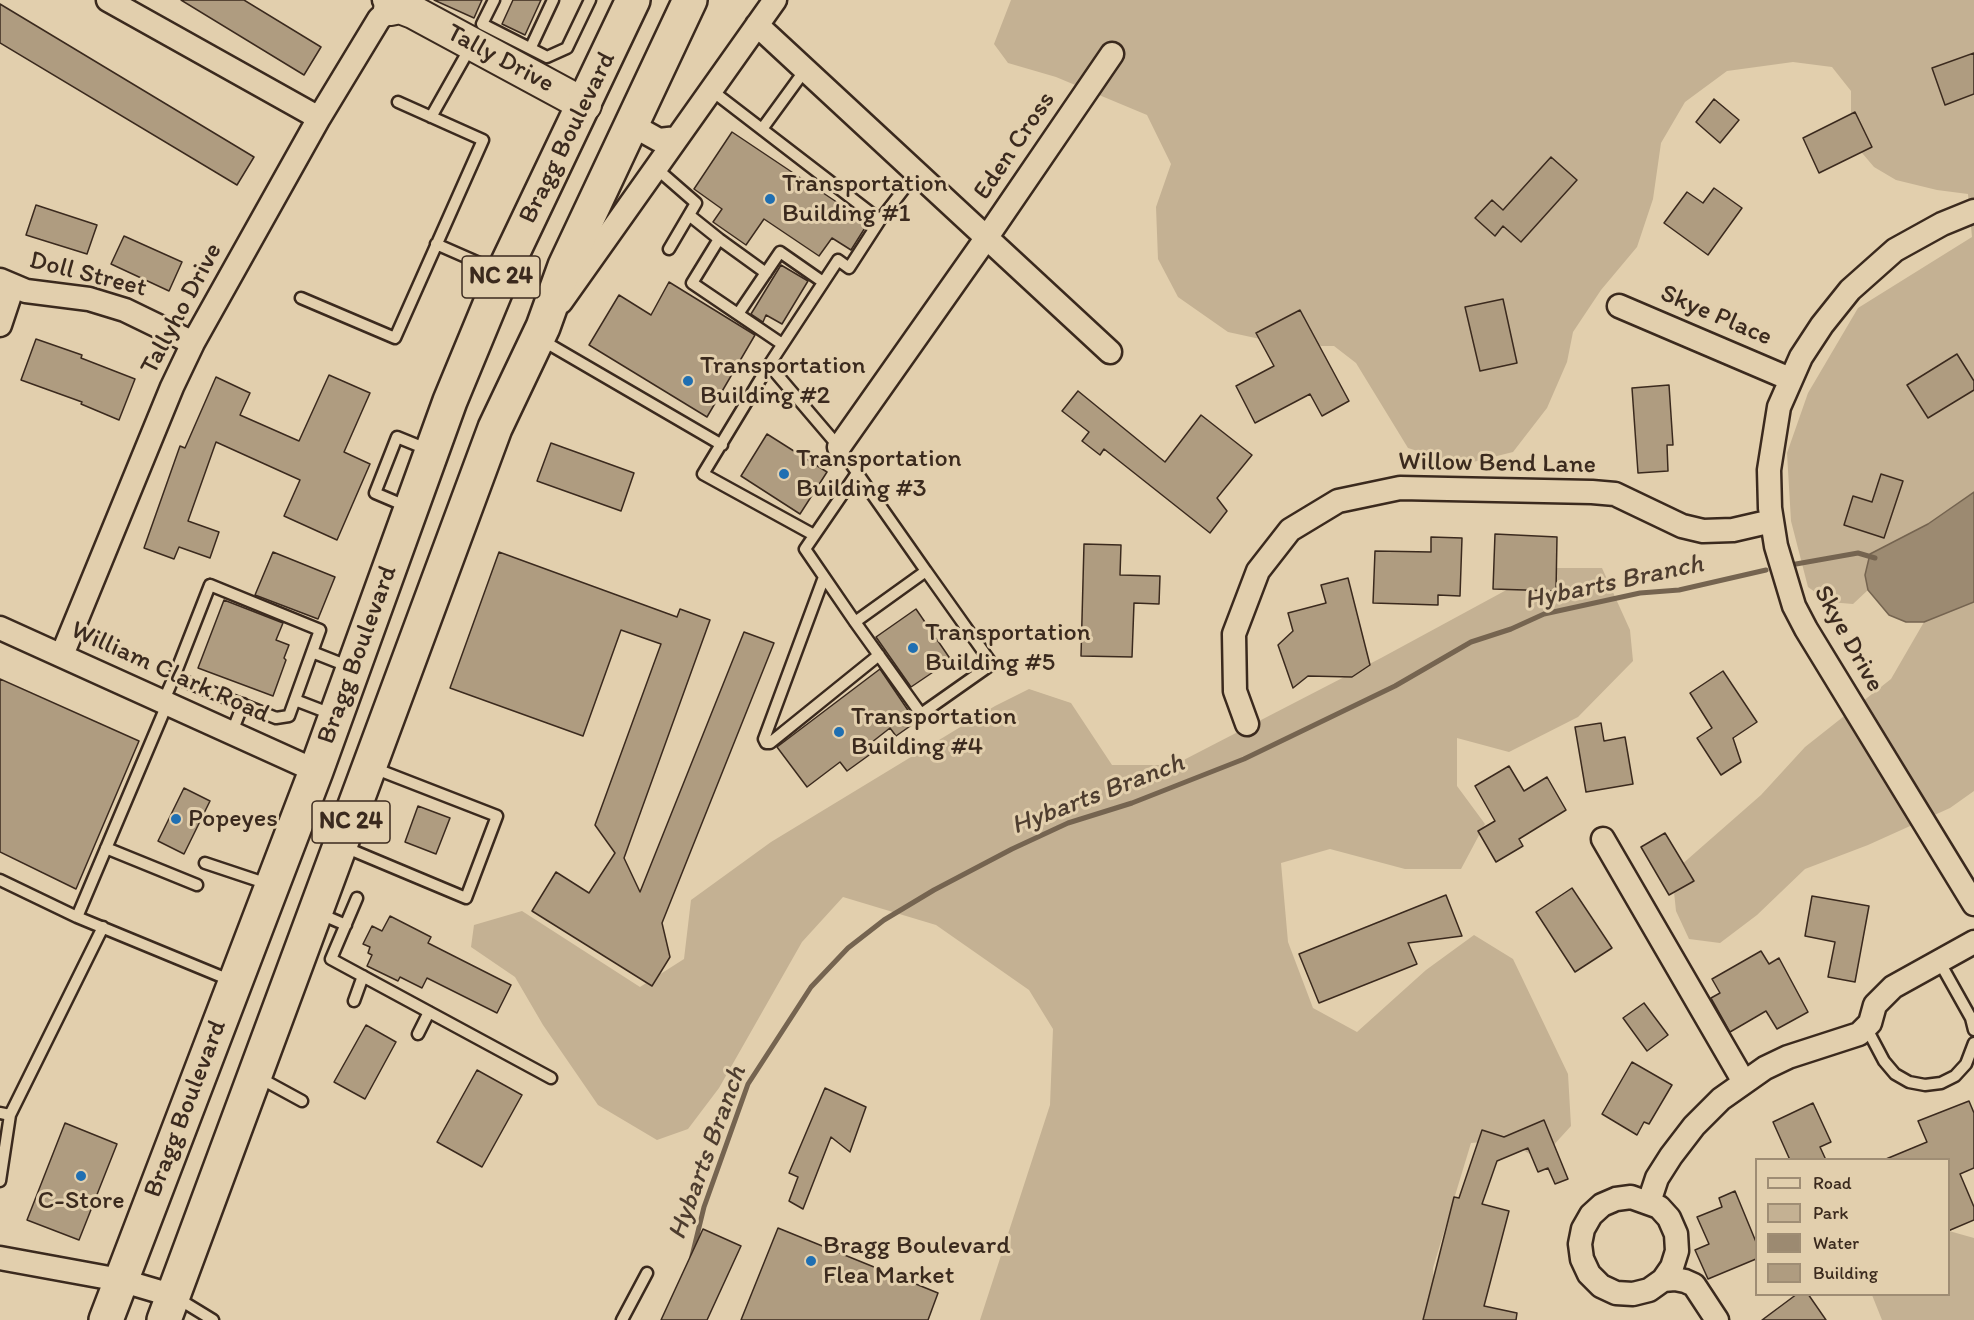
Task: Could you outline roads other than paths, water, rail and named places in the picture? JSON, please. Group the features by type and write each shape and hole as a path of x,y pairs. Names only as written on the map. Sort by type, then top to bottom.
{"main road":[{"name":"Bragg Boulevard","path":"106,1320 316,771 432,451 502,273 585,105 633,0"},
{"name":"Bragg Boulevard","path":"169,1308 256,1076 331,918 342,846 495,428 540,332 565,266 690,0"}],"street":[{"path":"108,0 319,118"},
{"path":"540,332 657,170 677,138 775,0"},
{"name":"Tallyho Drive","path":"62,655 172,387 193,343 319,118 387,4"},
{"name":"Tally Drive","path":"387,4 477,34 542,68 585,105"},
{"path":"757,26 1110,352"},
{"name":"Eden Cross","path":"838,447 987,237 1112,54"},
{"path":"632,125 659,140 677,138"},
{"name":"Skye Drive","path":"1974,211 1942,224 1882,261 1850,290 1822,326 1790,379 1779,408 1772,445 1772,521 1785,583 1806,629 1974,904"},
{"path":"0,325 7,284"},
{"name":"Doll Street","path":"7,284 89,299 125,310 193,343"},
{"name":"Skye Place","path":"1619,306 1790,379"},
{"name":"Willow Bend Lane","path":"1247,724 1235,691 1234,634 1258,571 1290,530 1338,501 1400,488 1592,492 1615,494 1682,526 1703,531 1732,530 1772,521"},
{"name":"William Clark Road","path":"0,628 166,701 316,771"},
{"path":"1603,839 1744,1082"},
{"path":"1649,1202 1657,1178 1694,1126 1720,1099 1744,1082 1788,1057 1859,1034 1870,1023 1875,1005 1883,995 1974,942"},
{"path":"1631,1197 1649,1202 1669,1218 1676,1234 1677,1251 1672,1267 1663,1280 1649,1290 1633,1294 1616,1293 1595,1280 1582,1259 1580,1244 1583,1229 1591,1215 1602,1205 1616,1199 1631,1197"},
{"path":"0,1258 120,1280 169,1308"},
{"path":"1663,1280 1675,1279 1694,1286 1717,1320"}],"lane":[{"path":"431,117 494,0"},
{"path":"531,47 553,0"},
{"path":"477,34 531,47 542,68 567,48 590,0"},
{"path":"762,129 805,70"},
{"path":"711,90 880,220"},
{"path":"301,298 395,338 483,140 398,102"},
{"path":"657,170 696,203 669,249"},
{"path":"814,535 703,474 782,344 838,260 849,268 880,220 917,172"},
{"path":"689,215 766,273"},
{"path":"719,239 692,283 782,344"},
{"path":"436,244 502,273"},
{"path":"738,314 780,252 823,282"},
{"path":"540,332 722,445"},
{"path":"769,365 838,447 857,473 992,664 921,714 805,549 857,473"},
{"path":"855,622 926,571"},
{"path":"824,577 764,739 766,743 770,743 879,655"},
{"path":"77,917 166,701 174,677 210,585 320,630 289,716 283,718 174,677"},
{"path":"312,652 354,668"},
{"path":"295,700 336,716"},
{"path":"232,732 243,704"},
{"path":"342,846 466,898 497,816 371,767"},
{"path":"106,848 197,885"},
{"path":"205,863 271,885"},
{"path":"0,880 77,917 235,982"},
{"path":"357,898 331,918 331,959 551,1078"},
{"path":"0,1181 5,1114 103,927"},
{"path":"1939,961 1971,1018 1974,1030"},
{"path":"354,1001 363,976"},
{"path":"418,1034 429,1012"},
{"path":"1866,1028 1884,1061 1895,1074 1909,1082 1925,1085 1941,1083 1955,1076 1966,1064 1974,1043"},
{"path":"256,1076 302,1101"},
{"path":"622,1320 647,1273"},
{"path":"169,1308 213,1320"}],"water":[{"path":"1974,492 1974,602 1924,622 1906,622 1889,615 1868,590 1865,575 1870,554 1928,524"}],"waterway":[{"name":"Hybarts Branch","path":"1796,564 1858,553 1875,558"},
{"name":"Hybarts Branch","path":"692,1256 704,1207 748,1084 811,987 848,948 884,920 934,890 1012,849 1068,823 1132,803 1244,759 1395,686 1471,642 1511,629 1544,614 1640,593 1679,590 1766,570"}],"place":[{"name":"Transportation Building #1","path":"770,199"},
{"name":"Transportation Building #2","path":"688,381"},
{"name":"Transportation Building #3","path":"784,474"},
{"name":"Transportation Building #5","path":"913,648"},
{"name":"Transportation Building #4","path":"839,732"},
{"name":"Popeyes","path":"176,819"},
{"name":"C-Store","path":"81,1176"},
{"name":"Bragg Boulevard Flea Market","path":"811,1261"}]}
